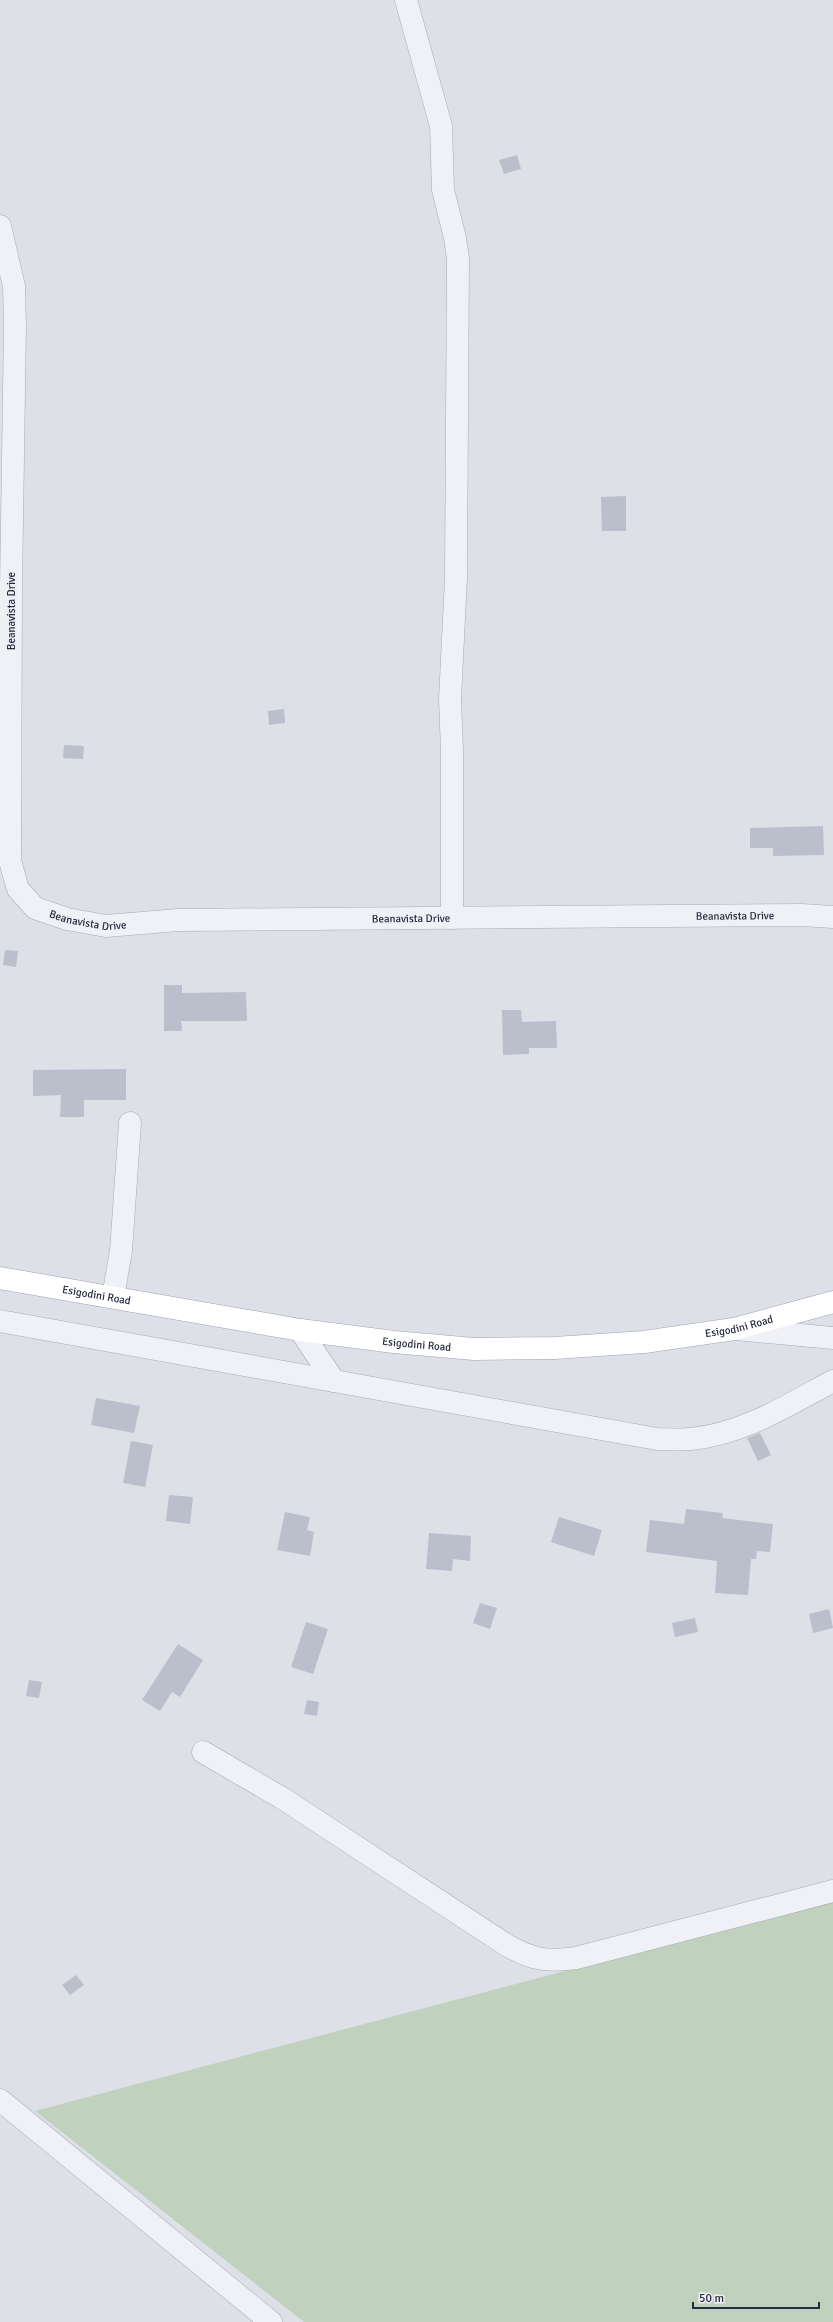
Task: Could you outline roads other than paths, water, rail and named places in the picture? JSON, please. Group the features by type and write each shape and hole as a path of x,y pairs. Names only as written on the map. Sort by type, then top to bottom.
{"main road":[{"name":"Esigodini Road","path":"0,1278 113,1296 300,1330 394,1342 474,1349 555,1348 644,1342 734,1329 833,1302"}],"street":[{"path":"406,0 441,126 444,190 455,238 458,259 456,578 450,698 452,750 452,918"},
{"name":"Beanavista Drive","path":"0,226 14,286 15,326 11,587 10,860 18,889 35,908 67,919 106,926 178,920 802,915 833,917"},
{"path":"113,1296 121,1251 130,1123"},
{"path":"0,1321 657,1439 690,1439 717,1435 742,1427 768,1416 833,1381"},
{"path":"734,1329 833,1338"},
{"path":"300,1330 334,1381"},
{"path":"203,1752 282,1798 508,1946 537,1960 556,1961 576,1958 833,1891"},
{"path":"0,2100 271,2322"}]}
